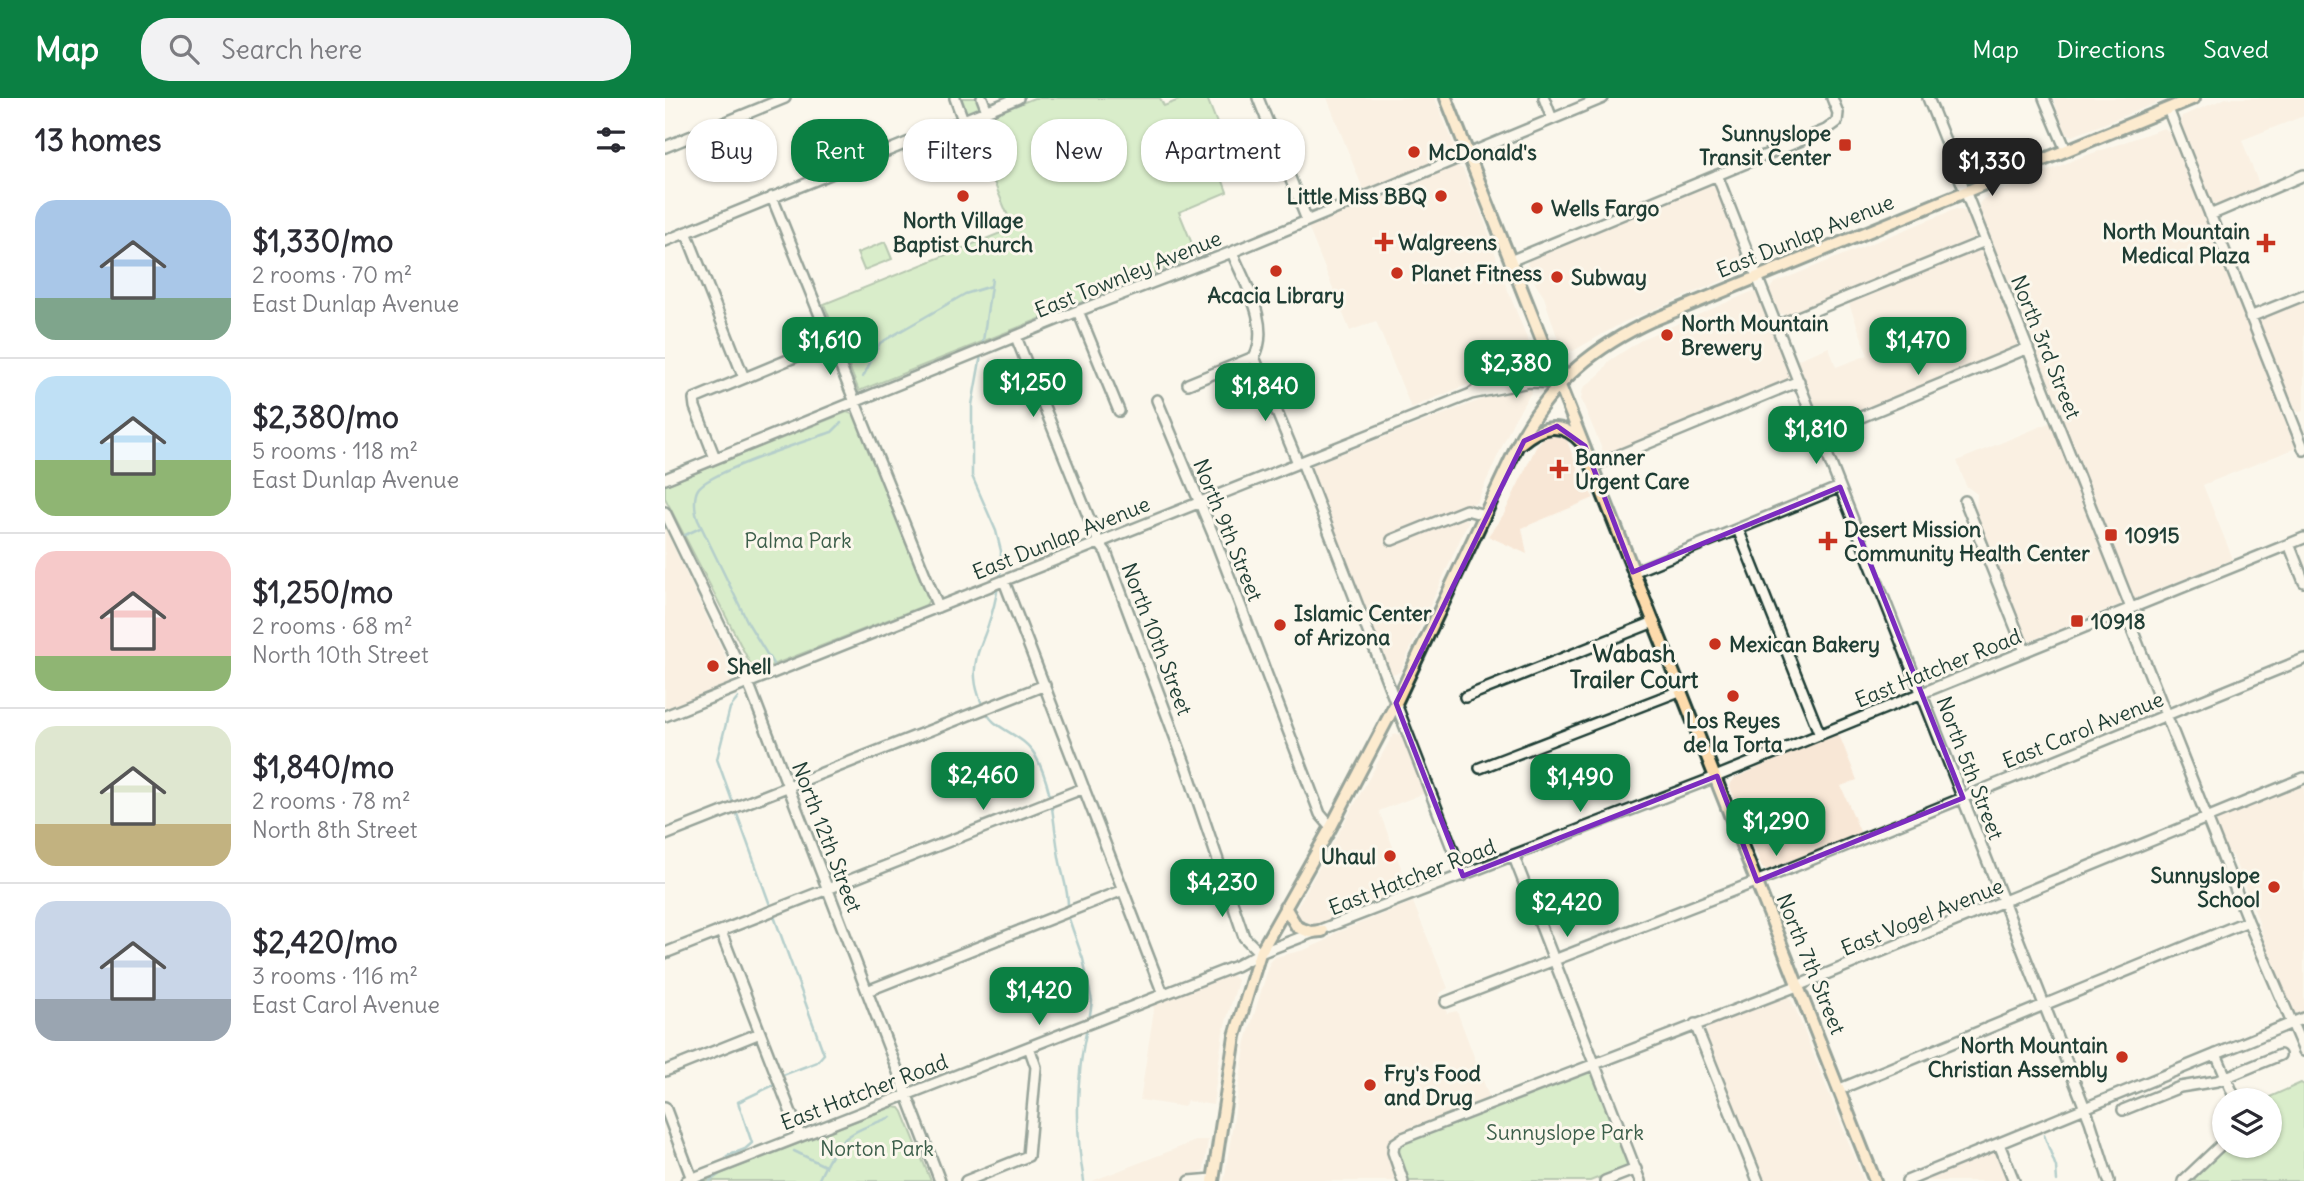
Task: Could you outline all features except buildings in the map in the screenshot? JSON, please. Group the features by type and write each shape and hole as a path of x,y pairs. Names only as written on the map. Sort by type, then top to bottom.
{"main road":[{"name":"North 7th Street","path":"1446,98 1875,1181"},
{"name":"East Dunlap Avenue","path":"1560,383 1592,354 1633,329 1756,276 2194,98"},
{"path":"1213,1180 1235,1036 1260,953 1331,827 1396,703 1515,450 1531,420 1560,383"},
{"path":"1515,450 1534,434 1557,426 1576,435 1585,446"},
{"path":"1285,907 1297,927 1305,931 1322,931"}],"street":[{"path":"665,147 785,98"},
{"path":"955,98 963,119"},
{"path":"982,98 987,111"},
{"path":"966,119 1018,98"},
{"path":"1258,98 1267,119"},
{"path":"1544,98 1552,119"},
{"name":"East Townley Avenue","path":"665,479 1455,161 1603,98"},
{"path":"1510,261 1826,130 1837,122 1838,113 1832,98"},
{"name":"North 3rd Street","path":"1928,98 2129,609 2128,618 2248,921 2304,1051"},
{"path":"2044,98 2066,150"},
{"path":"2168,109 2304,450"},
{"path":"665,241 903,144"},
{"name":"North 5th Street","path":"1717,175 2085,1109 2109,1181"},
{"path":"2210,215 2304,175"},
{"path":"1292,182 1307,220"},
{"path":"772,197 938,607"},
{"path":"685,232 744,378"},
{"path":"1776,326 1985,241"},
{"path":"1188,384 1254,357 1258,349 1261,329 1232,251"},
{"path":"2251,317 2304,295"},
{"path":"1078,311 1119,411"},
{"name":"North 10th Street","path":"1016,337 1111,565 1187,769 1244,937 1260,953"},
{"path":"715,458 694,399 831,342"},
{"path":"1820,434 2028,348"},
{"path":"1254,357 1300,463 1463,876"},
{"path":"1593,466 1799,381"},
{"name":"East Dunlap Avenue","path":"665,716 1471,394 1529,382 1560,383"},
{"name":"North 9th Street","path":"1157,400 1215,539 1319,814 1331,827"},
{"path":"2293,421 2304,416"},
{"path":"1633,572 1840,488"},
{"path":"1965,501 2025,651"},
{"path":"1392,540 1466,510 1485,515"},
{"name":"North 12th Street","path":"665,512 747,682 940,1181"},
{"path":"1738,529 1820,735"},
{"name":"East Hatcher Road","path":"689,1180 1236,966 1260,953 1514,857 2304,538"},
{"path":"2289,544 2304,582"},
{"path":"1004,581 1163,994"},
{"path":"1465,697 1654,622"},
{"name":"East Carol Avenue","path":"1445,1002 1757,881 2304,659"},
{"path":"665,835 1045,685"},
{"path":"1481,768 1682,690"},
{"name":"East Vogel Avenue","path":"1403,1181 1393,1152 1394,1144 1403,1138 1797,986 2304,778"},
{"path":"665,953 1084,788"},
{"path":"1514,857 1640,1181"},
{"path":"867,991 1123,890"},
{"path":"1840,1089 2248,921"},
{"path":"721,932 800,1136"},
{"path":"1907,1181 2304,1018"},
{"path":"1695,1024 1758,1181"},
{"path":"665,1071 760,1033"},
{"path":"966,1181 1028,1156 1036,1077 1029,1047"},
{"path":"2216,1054 2231,1088"},
{"path":"2123,1110 2180,1087 2217,1081 2280,1055"},
{"path":"665,1107 689,1180"},
{"path":"1999,1144 2014,1181"},
{"path":"2183,1181 2212,1153"},
{"path":"1605,1181 1636,1169"},
{"path":"1190,1181 1213,1180"}],"highlighted area":[{"path":"1557,426 1585,446 1633,572 1840,487 1963,798 1757,881 1717,776 1463,876 1396,703 1524,441"}],"shaded area":[{"path":"1327,98 1435,98 1455,147 1454,154 1364,192"},
{"path":"2053,98 2169,98 2073,136 2066,134"},
{"path":"2226,98 2304,98 2304,116 2242,140 2260,187 2217,205 2211,201 2180,123 2182,116"},
{"path":"2164,128 2172,134 2296,448 2203,485 2233,559 2030,641 2025,637 1976,513 1977,494 1966,486 1957,461 2063,417 1979,204 1983,199 2076,159"},
{"path":"1456,166 1463,169 1485,222 1505,283 1531,348 1532,361 1524,368 1486,377 1411,408 1376,321 1350,331 1308,227"},
{"path":"1707,185 1715,188 1746,264 1743,272 1624,322 1573,351 1560,346 1544,297 1527,264 1528,258"},
{"path":"1956,209 1968,212 1976,232 1976,238 1973,240 1787,316 1779,313 1769,290 1774,283"},
{"path":"1978,250 1986,257 2018,340 2017,346 1828,424 1823,423 1796,360 1829,347 1836,367 1868,355 1849,304"},
{"path":"1751,292 1757,293 1790,375 1789,380 1604,454 1581,399 1583,388 1601,373 1609,361 1644,338"},
{"path":"2304,301 2304,411 2299,412 2294,409 2260,321"},
{"path":"1529,387 1532,391 1514,420 1477,502 1388,536 1392,546 1463,518 1469,520 1400,672 1392,674 1387,670 1309,468 1501,392"},
{"path":"1553,431 1566,438 1583,482 1594,498 1522,528 1527,554 1488,536 1504,514 1537,445"},
{"path":"665,528 735,677 730,683 665,709"},
{"path":"1838,732 1857,780 1841,786 1861,834 1767,870 1762,867 1730,787 1731,783 1735,778"},
{"path":"1399,734 1403,737 1425,793 1379,811 1410,890 1307,929 1295,918 1296,909 1393,735"},
{"name":"Sunnyslope School","path":"2304,784 2304,1011 2296,1013 2292,1010 2269,957 2257,917 2216,823 2220,818"},
{"path":"1413,902 1448,988 1439,994 1447,1013 1457,1011 1490,1099 1392,1139 1389,1150 1400,1181 1224,1181 1246,1041 1270,962 1275,957 1304,950 1325,941 1335,933"},
{"path":"1231,974 1238,981 1223,1032 1213,1105 1187,1101 1184,1107 1140,1100 1154,1009 1152,1005"},
{"path":"1788,996 1793,1003 1864,1181 1764,1181 1706,1032 1710,1025"},
{"path":"1198,1140 1208,1140 1204,1170 1180,1181 1092,1181"},
{"path":"1995,1151 2007,1181 1923,1181"}],"green space":[{"path":"959,98 978,98 983,109 966,116"},
{"path":"1034,98 1160,98 1164,106 1184,98 1207,98 1215,119 1141,119 1141,182 1223,182 1227,192 1179,212 1197,256 859,391 824,304 1013,228 994,182 1017,182 1017,119 982,119"},
{"path":"885,242 892,259 864,270 857,253"},
{"name":"Palma Park","path":"847,412 855,415 929,600 926,605 760,670 753,669 665,498 665,485"},
{"name":"Sunnyslope Park","path":"1589,1071 1593,1072 1629,1161 1624,1168 1590,1181 1408,1181 1397,1153 1402,1143"},
{"path":"2301,1083 2304,1085 2304,1181 2190,1181 2212,1158 2282,1158 2282,1092"},
{"name":"Norton Park","path":"892,1107 900,1108 903,1112 931,1181 702,1181"}],"waterway":[{"path":"982,348 992,279"},
{"path":"863,377 880,343 965,294 991,286"},
{"path":"981,355 972,405 972,476 996,531 1001,551 1000,580"},
{"path":"773,664 748,623 698,520 696,492 720,474 832,432 841,423"},
{"path":"681,537 700,528"},
{"path":"998,586 975,663 977,690 990,718 1026,744 1041,767 1051,805 1068,909"},
{"path":"738,698 730,708 717,759 824,1054 817,1062 783,1075 780,1079"},
{"path":"1068,916 1083,959 1092,1001 1089,1021"},
{"path":"1084,1181 1079,1144 1078,1104 1087,1028"},
{"path":"726,1161 727,1156 752,1143 738,1102 776,1084"},
{"path":"818,1181 832,1154 845,1138 891,1117"},
{"path":"2044,1135 2056,1167 2057,1181"},
{"path":"794,1151 825,1166"},
{"path":"710,1181 724,1171"}],"place":[{"name":"Sunnyslope Transit Center","path":"1845,145"},
{"name":"McDonald's","path":"1414,152"},
{"name":"North Village Baptist Church","path":"963,196"},
{"name":"Little Miss BBQ","path":"1441,196"},
{"name":"Wells Fargo","path":"1537,208"},
{"name":"Walgreens","path":"1384,242"},
{"name":"North Mountain Medical Plaza","path":"2266,243"},
{"name":"Acacia Library","path":"1276,271"},
{"name":"Planet Fitness","path":"1397,273"},
{"name":"Subway","path":"1557,277"},
{"name":"North Mountain Brewery","path":"1667,335"},
{"name":"Banner Urgent Care","path":"1559,469"},
{"name":"10915","path":"2111,535"},
{"name":"Desert Mission Community Health Center","path":"1828,541"},
{"name":"10918","path":"2077,621"},
{"name":"Islamic Center of Arizona","path":"1280,625"},
{"name":"Mexican Bakery","path":"1715,644"},
{"name":"Shell","path":"713,666"},
{"name":"Los Reyes de la Torta","path":"1733,696"},
{"name":"Uhaul","path":"1390,856"},
{"name":"Sunnyslope School","path":"2274,887"},
{"name":"North Mountain Christian Assembly","path":"2122,1057"},
{"name":"Fry's Food and Drug","path":"1370,1085"}],"district":[{"name":"Wabash Trailer Court","path":"1634,666"}]}
